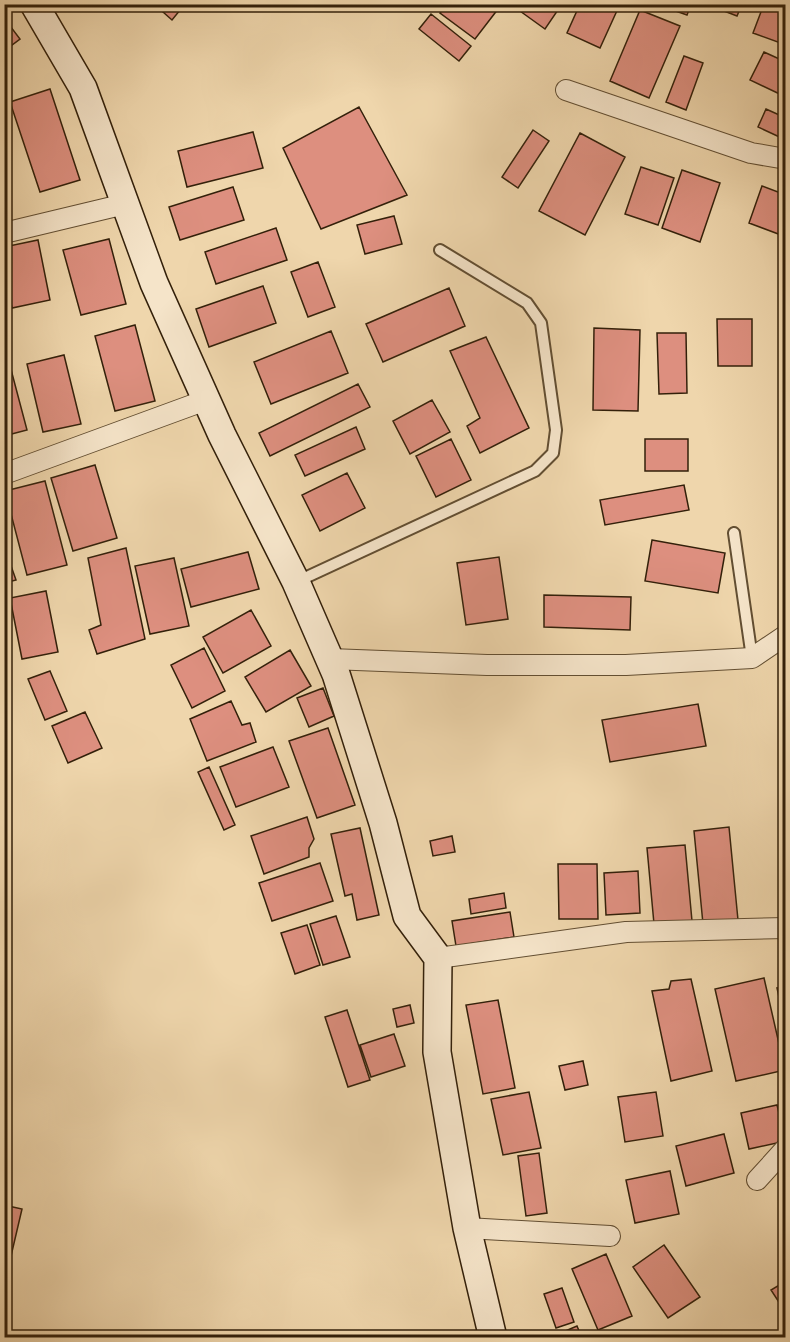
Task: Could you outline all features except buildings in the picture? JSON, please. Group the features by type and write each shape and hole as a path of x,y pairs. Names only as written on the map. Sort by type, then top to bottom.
{"street":[{"path":"34,4 83,88 154,283 206,400 274,543 296,582 330,659 360,745 407,916 438,958 437,1052 467,1228 493,1338"},
{"path":"566,90 752,153 786,159"},
{"path":"4,234 125,204"},
{"path":"4,474 206,400"},
{"path":"330,659 487,665 579,665 752,658 786,635"},
{"path":"438,958 626,932 786,928"},
{"path":"757,1180 786,1149"},
{"path":"467,1228 610,1236"}],"lane":[{"path":"296,582 535,471 553,453 556,430 541,323 527,303 440,250"},
{"path":"734,533 752,658"}]}
